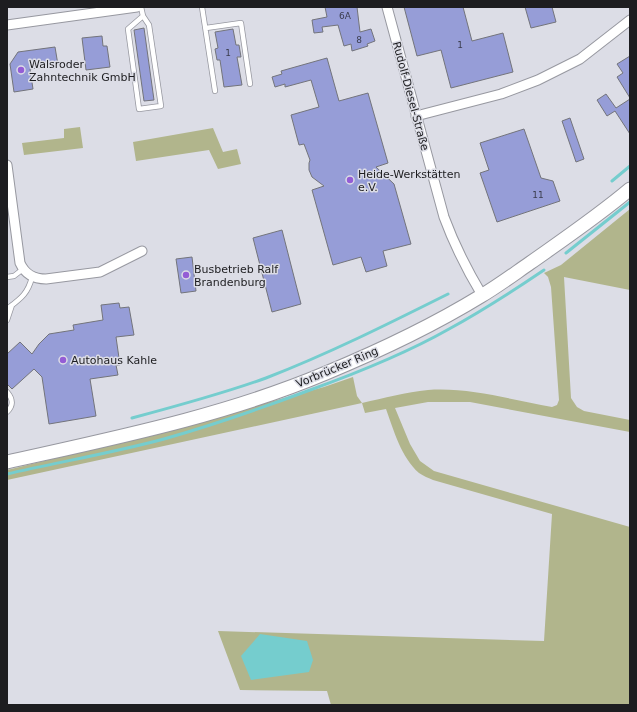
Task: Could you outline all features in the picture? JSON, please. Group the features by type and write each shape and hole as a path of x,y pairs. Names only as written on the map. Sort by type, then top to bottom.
{"main road":[{"name":"Vorbrücker Ring","path":"7,462 135,433 226,408 326,373 403,338 482,295 604,211 630,189"}],"street":[{"path":"7,25 136,7"},
{"name":"Rudolf-Diesel-Straße","path":"387,7 444,217 463,261 482,295"},
{"path":"416,116 501,94 538,80 580,59 630,20"},
{"path":"7,165 20,263 23,269 32,277 46,279 100,272 142,251"}],"lane":[{"path":"141,7 143,16 149,25 161,106 139,109 128,29 143,16"},
{"path":"202,7 215,91"},
{"path":"206,28 241,23 250,84"},
{"path":"7,278 14,276 23,269"},
{"path":"7,309 25,294 30,286 32,277"},
{"path":"7,320 12,305"},
{"path":"7,392 11,396 12,402 11,408 7,412"}],"green space":[{"path":"80,127 83,148 24,155 22,143 64,138 64,129"},
{"path":"213,128 223,152 237,149 241,164 218,169 209,150 136,161 133,142"},
{"path":"630,209 630,290 564,277 571,398 577,407 584,411 630,420 630,432 470,402 428,402 395,408 410,444 420,461 434,471 630,527 630,705 331,705 327,691 240,690 218,631 544,641 552,514 433,480 419,473 403,452 386,409 365,413 362,403 412,392 428,390 459,390 552,407 557,405 559,400 551,287 548,277 544,273 561,265"},
{"path":"353,377 357,396 362,403 7,480 7,470 138,438 324,387"}],"water":[{"path":"260,634 307,641 313,660 309,672 251,680 241,656"}],"building":[{"path":"325,7 357,7 360,32 371,29 375,41 367,44 368,46 352,51 351,44 344,46 338,25 322,27 323,32 314,33 312,20 327,17"},
{"path":"404,7 463,7 472,41 503,33 513,72 451,88 441,50 417,56"},
{"path":"525,7 552,7 556,22 531,28"},
{"path":"144,28 154,100 144,101 134,30"},
{"path":"233,29 236,45 239,45 241,57 237,57 242,85 224,87 220,60 217,60 215,49 218,48 215,32"},
{"path":"102,36 103,46 107,46 110,67 86,70 82,38"},
{"name":"Walsroder Zahntechnik GmbH","path":"55,47 58,65 30,69 33,89 14,92 10,64 18,52"},
{"path":"630,56 630,98 617,77 623,73 617,64"},
{"name":"Heide-Werkstätten e.V.","path":"327,58 339,101 368,93 388,163 376,167 394,184 411,244 383,251 387,266 366,272 361,257 333,265 312,190 324,186 312,177 309,170 310,160 304,144 299,145 291,115 319,107 311,80 285,87 285,84 275,87 272,77 282,74 281,71"},
{"path":"606,94 616,108 630,99 630,134 615,111 607,116 597,100"},
{"path":"570,118 584,159 576,162 562,121"},
{"path":"524,129 541,178 553,181 560,201 497,222 480,173 489,170 480,143"},
{"path":"282,230 301,304 272,312 253,238"},
{"name":"Busbetrieb Ralf Brandenburg","path":"192,257 196,291 181,293 176,259"},
{"name":"Autohaus Kahle","path":"119,303 120,308 129,307 134,335 116,337 120,365 116,365 118,375 90,379 96,416 49,424 42,377 34,369 12,389 7,384 7,354 20,342 32,354 49,334 74,330 73,325 103,320 101,305"}],"waterway":[{"path":"612,181 630,166"},
{"path":"566,253 630,202"},
{"path":"7,474 125,449 164,439 237,416 345,377 398,355 432,338 485,308 544,270"},
{"path":"132,418 216,395 289,369 335,349 448,294"}],"place":[{"name":"Walsroder Zahntechnik GmbH","path":"21,70"},
{"name":"Heide-Werkstätten e.V.","path":"350,180"},
{"name":"Busbetrieb Ralf Brandenburg","path":"186,275"},
{"name":"Autohaus Kahle","path":"63,360"}]}
